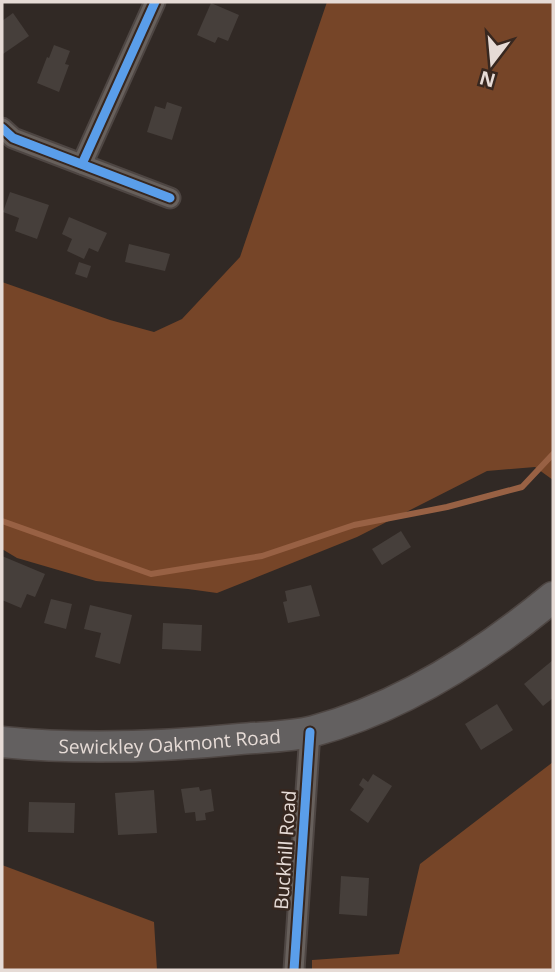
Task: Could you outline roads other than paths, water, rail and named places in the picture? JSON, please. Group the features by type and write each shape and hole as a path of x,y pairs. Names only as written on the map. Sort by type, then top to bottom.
{"main road":[{"name":"Sewickley Oakmont Road","path":"2,742 133,747 310,732 362,714 449,672 503,636 553,597"}],"street":[{"path":"82,164 155,2"},
{"path":"2,128 13,138 170,198"},
{"name":"Buckhill Road","path":"294,970 310,732"}],"waterway":[{"path":"2,521 151,574 262,556 354,525 447,507 522,487 553,454"}]}
